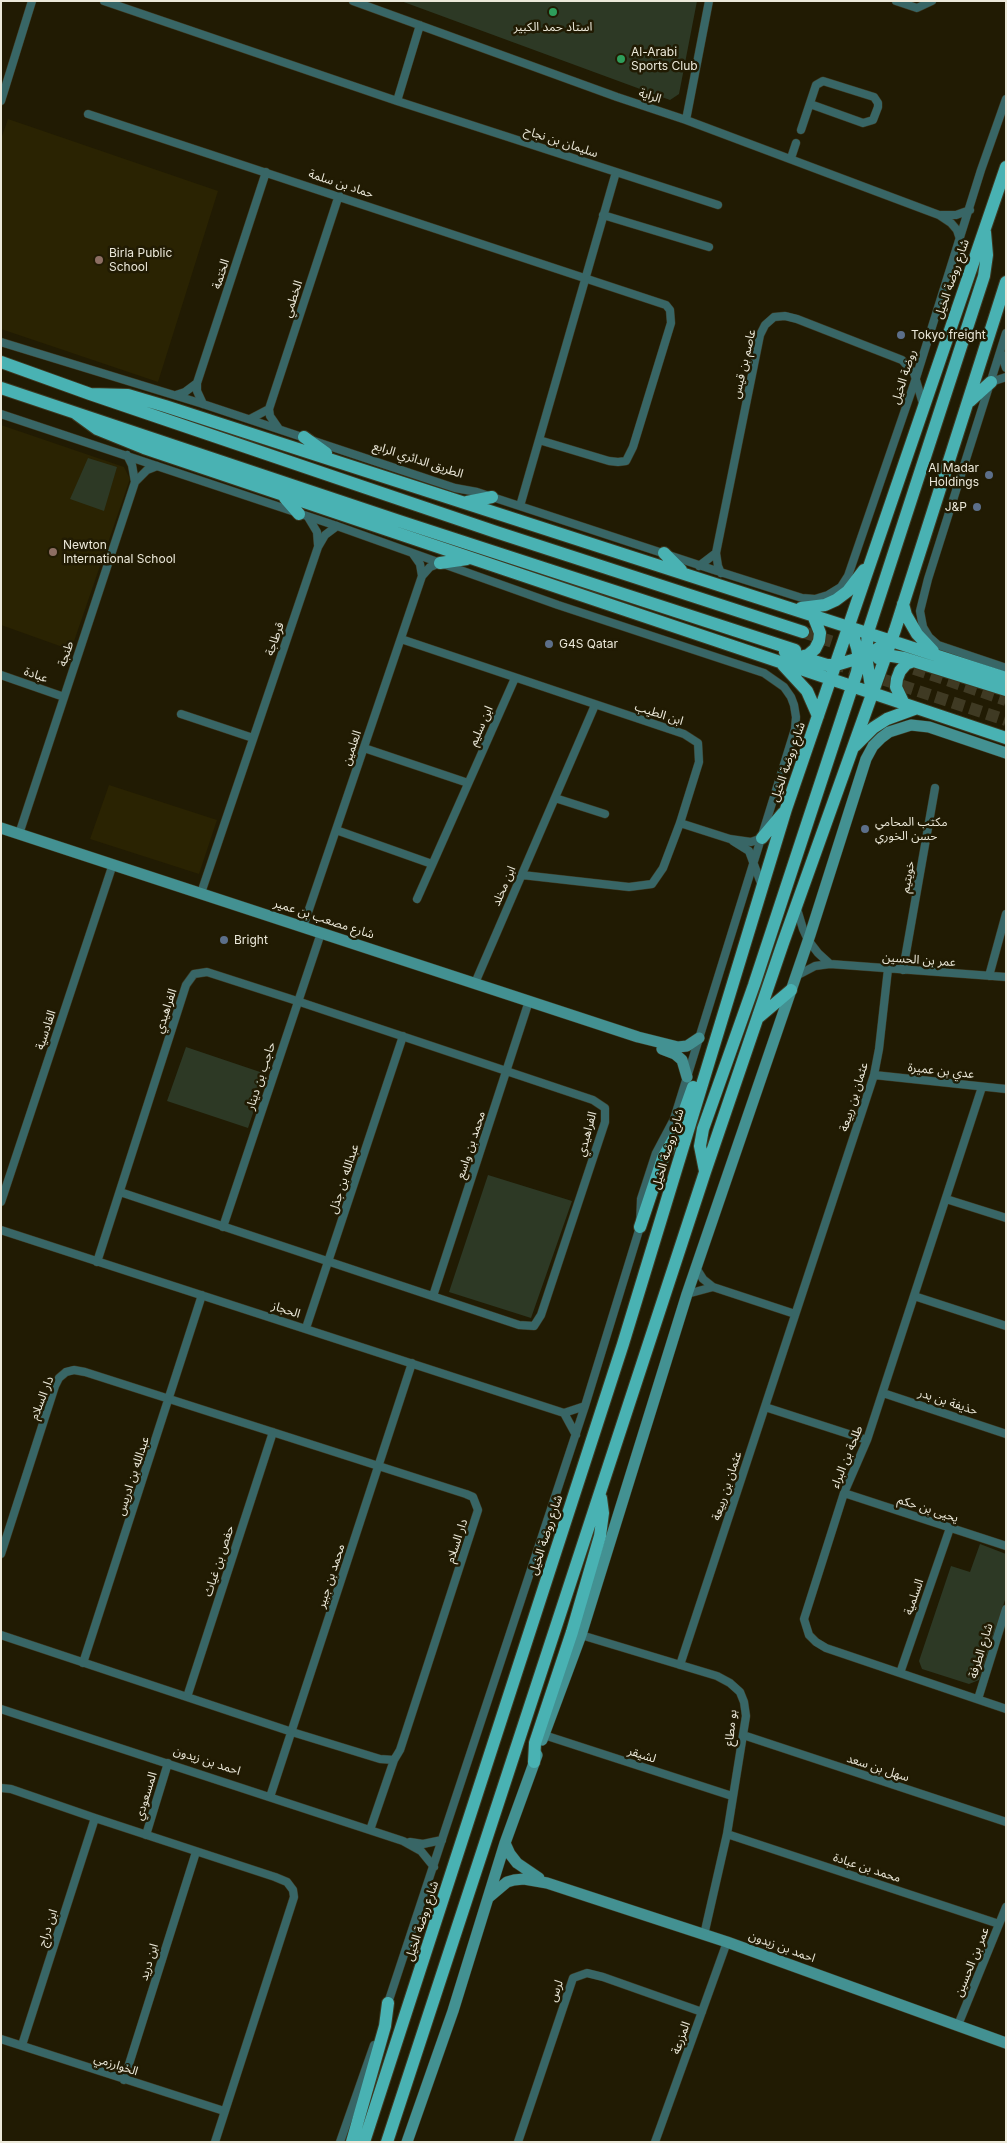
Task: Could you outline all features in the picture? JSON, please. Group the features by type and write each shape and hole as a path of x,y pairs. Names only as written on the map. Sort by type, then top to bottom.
{"main road":[{"name":"شارع روضة الخيل","path":"364,2142 620,1353 786,809 1006,167"},
{"path":"705,1172 700,1146 703,1128 754,985 852,686 863,660 868,632 984,276 987,242 984,228"},
{"path":"387,2142 705,1172 796,907 886,655 1006,282"},
{"path":"1,362 496,532 803,632"},
{"path":"967,404 991,382"},
{"path":"1,388 797,653 827,665 836,665 886,655 914,661 1006,690"},
{"path":"90,394 128,395 466,502 1006,678"},
{"path":"75,413 97,429 121,440 475,559 596,602 1006,738"},
{"path":"304,437 336,461"},
{"path":"281,494 304,516"},
{"path":"466,502 492,497"},
{"path":"664,553 687,574"},
{"path":"785,606 812,608 836,600 848,591 873,558"},
{"path":"440,564 463,559 475,559"},
{"path":"596,602 619,602 645,607 797,653 808,654 815,649 819,641 820,633 813,615"},
{"path":"903,604 908,620 917,634 924,643 941,656"},
{"path":"850,626 863,660 872,693"},
{"path":"830,679 863,660 891,640"},
{"path":"904,704 896,687 897,679 906,664 914,661"},
{"path":"781,662 807,691 818,716"},
{"path":"851,752 873,728 902,712 917,708"},
{"path":"762,838 786,809"},
{"path":"759,1017 790,990"},
{"path":"640,1227 662,1158 676,1135 701,1065 716,1038"},
{"path":"534,1762 535,1743 572,1632 600,1536 603,1513 600,1493"},
{"path":"352,2142 385,2026 388,2003"}],"street":[{"path":"1,101 32,1"},
{"name":"سليمان بن نجاح","path":"104,1 397,101 718,205"},
{"name":"الراية","path":"353,1 791,158 939,215 951,223 957,230 960,239"},
{"path":"686,120 709,1"},
{"path":"896,1 917,8 932,1"},
{"path":"397,101 420,25"},
{"path":"801,130 816,85 824,81 874,97 878,103 873,120 867,123 810,104"},
{"name":"روضة الخيل","path":"848,576 916,378 981,170 1006,100"},
{"name":"حماد بن سلمة","path":"88,114 666,304 670,310 671,323 633,447 626,461 610,461 539,440"},
{"path":"791,158 796,143"},
{"name":"الختمة","path":"197,383 266,172"},
{"path":"520,506 616,172"},
{"name":"الخطمي","path":"269,409 338,195"},
{"name":"الراية","path":"939,215 956,215 970,210"},
{"path":"603,214 710,247"},
{"name":"عاصم بن قيس","path":"721,572 716,553 760,335 765,325 774,317 785,316 902,360"},
{"path":"1006,333 928,579 920,611 923,626 929,637 938,645 1006,668"},
{"name":"الطريق الدائري الرابع","path":"1,342 176,395 455,488 492,497 802,598 814,599 828,595 841,587 848,576"},
{"path":"1001,350 1006,368"},
{"path":"902,360 913,360 923,356"},
{"path":"902,360 911,368 916,378 923,405"},
{"path":"991,382 1006,377"},
{"path":"176,395 185,392 197,383"},
{"path":"197,383 197,392 203,404"},
{"path":"250,419 269,409 270,416 278,429"},
{"path":"1,414 337,526 440,564"},
{"path":"127,455 132,465 135,482"},
{"path":"135,482 146,470 157,466"},
{"name":"طنجة","path":"19,834 135,482"},
{"path":"304,516 317,532 318,547"},
{"name":"قرطاجة","path":"201,893 318,547 325,535 337,526"},
{"path":"699,566 707,562 716,553"},
{"path":"413,554 420,564 422,576"},
{"path":"422,576 430,568 440,564"},
{"name":"شارع روضة الخيل","path":"340,2142 434,1867 576,1435 640,1227 641,1199 656,1153 674,1119 795,730 796,717 791,697 779,683 764,673 541,600 440,564"},
{"name":"العلمين","path":"303,927 422,576"},
{"name":"ابن الطيب","path":"401,639 684,734 692,737 698,743 699,762 680,823 663,868 652,884 629,887 522,875"},
{"name":"عبادة","path":"1,675 64,697"},
{"name":"ابن سليم","path":"417,898 515,678"},
{"name":"ابن مخلد","path":"475,983 595,705"},
{"path":"181,714 253,738"},
{"path":"407,2142 452,2011 505,1843 581,1635 687,1294 796,976 866,759 873,746 881,738 904,726 920,725 1006,753"},
{"path":"364,748 468,783"},
{"name":"خويتيم","path":"903,970 935,788"},
{"path":"555,798 605,814"},
{"path":"680,823 730,839 751,842 762,838"},
{"name":"شارع مصعب بن عمير","path":"1,828 638,1037 678,1047 687,1046 699,1038"},
{"path":"336,830 432,864"},
{"path":"730,839 748,851 762,887"},
{"name":"القادسية","path":"1,1202 113,864"},
{"path":"796,907 808,940 830,964"},
{"path":"989,976 1006,914"},
{"name":"حاجب بن دينار","path":"223,1227 321,932"},
{"name":"عمر بن الحسين","path":"796,976 815,966 830,964 1006,977"},
{"name":"عثمان بن ربيعة","path":"680,1665 874,1075 879,1049 888,969"},
{"name":"الفراهيدي","path":"97,1262 186,985 194,974 207,972 297,1001 507,1070 600,1103 605,1108 606,1115 602,1131 541,1315 534,1326 519,1325 120,1192"},
{"name":"محمد بن واسع","path":"433,1296 529,1001"},
{"name":"عبدالله بن جذل","path":"306,1328 403,1036"},
{"name":"شارع مصعب بن عمير","path":"638,1037 675,1054 682,1060 687,1077"},
{"name":"عدي بن عميرة","path":"874,1075 1006,1089"},
{"name":"طلحة بن البراء","path":"982,1087 883,1393 867,1440 844,1493 804,1619 809,1635 826,1648 1006,1709"},
{"path":"946,1199 1006,1218"},
{"name":"الحجاز","path":"1,1230 564,1413"},
{"path":"696,1268 703,1279 713,1287 795,1314"},
{"path":"687,1294 713,1287"},
{"name":"عبدالله بن ادريس","path":"83,1663 170,1399 202,1295"},
{"path":"914,1296 1006,1326"},
{"name":"محمد بن جبير","path":"270,1797 412,1363"},
{"name":"دار السلام","path":"1,1554 59,1378 66,1372 74,1370 473,1497 478,1510 400,1750 394,1760"},
{"name":"حذيفة بن بدر","path":"883,1393 1006,1434"},
{"path":"576,1435 564,1413 585,1406"},
{"path":"765,1407 867,1440"},
{"name":"حفص بن غياث","path":"187,1697 273,1432"},
{"name":"يحيى بن حكم","path":"844,1493 1006,1546"},
{"name":"السلمية","path":"900,1673 950,1528"},
{"name":"شارع الطرفة","path":"978,1699 1006,1609"},
{"name":"بو مطاع","path":"581,1635 717,1676 730,1683 740,1692 746,1716 727,1834 704,1935"},
{"path":"1,1636 292,1732 380,1759 394,1760 370,1830"},
{"name":"احمد بن زيدون","path":"1,1709 403,1841 423,1844 442,1840"},
{"name":"لشيقر","path":"544,1735 732,1796"},
{"name":"سهل بن سعد","path":"743,1735 1006,1822"},
{"name":"المسعودي","path":"146,1835 168,1763"},
{"path":"1,1788 11,1789 287,1882 294,1890 294,1896 215,2142"},
{"name":"ابن دراج","path":"22,2045 95,1818"},
{"name":"محمد بن عبادة","path":"727,1834 999,1924"},
{"name":"احمد بن زيدون","path":"403,1841 420,1852 434,1867"},
{"name":"احمد بن زيدون","path":"505,1843 517,1863 547,1883"},
{"name":"ابن دريد","path":"124,2080 196,1852"},
{"name":"احمد بن زيدون","path":"488,1898 508,1882 514,1880 524,1879 547,1883 727,1942 1006,2043"},
{"name":"عمر بن الحسين","path":"958,2025 1006,1907"},
{"name":"المزرعة","path":"655,2142 727,1942"},
{"name":"لرس","path":"518,2142 573,1978 586,1973 702,2012"},
{"name":"الخوارزمي","path":"1,2039 224,2111"}],"shaded area":[{"name":"Birla Public School","path":"8,119 218,191 158,382 1,329 1,139"},
{"name":"Newton International School","path":"1,425 124,467 130,479 71,650 1,625"},
{"path":"109,785 217,820 199,874 90,839"}],"green space":[{"name":"Al-Arabi Sports Club","path":"401,1 697,1 679,94 670,100"},
{"path":"88,458 117,467 104,511 70,499"},
{"path":"186,1047 266,1074 248,1128 167,1101"},
{"path":"488,1175 572,1201 531,1318 449,1292"},
{"path":"980,1544 1006,1554 1006,1597 979,1680 969,1684 922,1669 919,1661 951,1566 970,1572"}],"tunnel":[{"path":"803,632 866,653"},
{"path":"833,663 1006,720"},
{"path":"897,663 1006,700"}],"place":[{"name":"استاد حمد الكبير","path":"553,12"},
{"name":"Al-Arabi Sports Club","path":"621,59"},
{"name":"Birla Public School","path":"99,260"},
{"name":"Tokyo freight","path":"901,335"},
{"name":"Al Madar Holdings","path":"989,475"},
{"name":"J&P","path":"977,507"},
{"name":"Newton International School","path":"53,552"},
{"name":"G4S Qatar","path":"549,644"},
{"name":"مكتب المحامي حسن الخوري","path":"865,829"},
{"name":"Bright","path":"224,940"}]}
